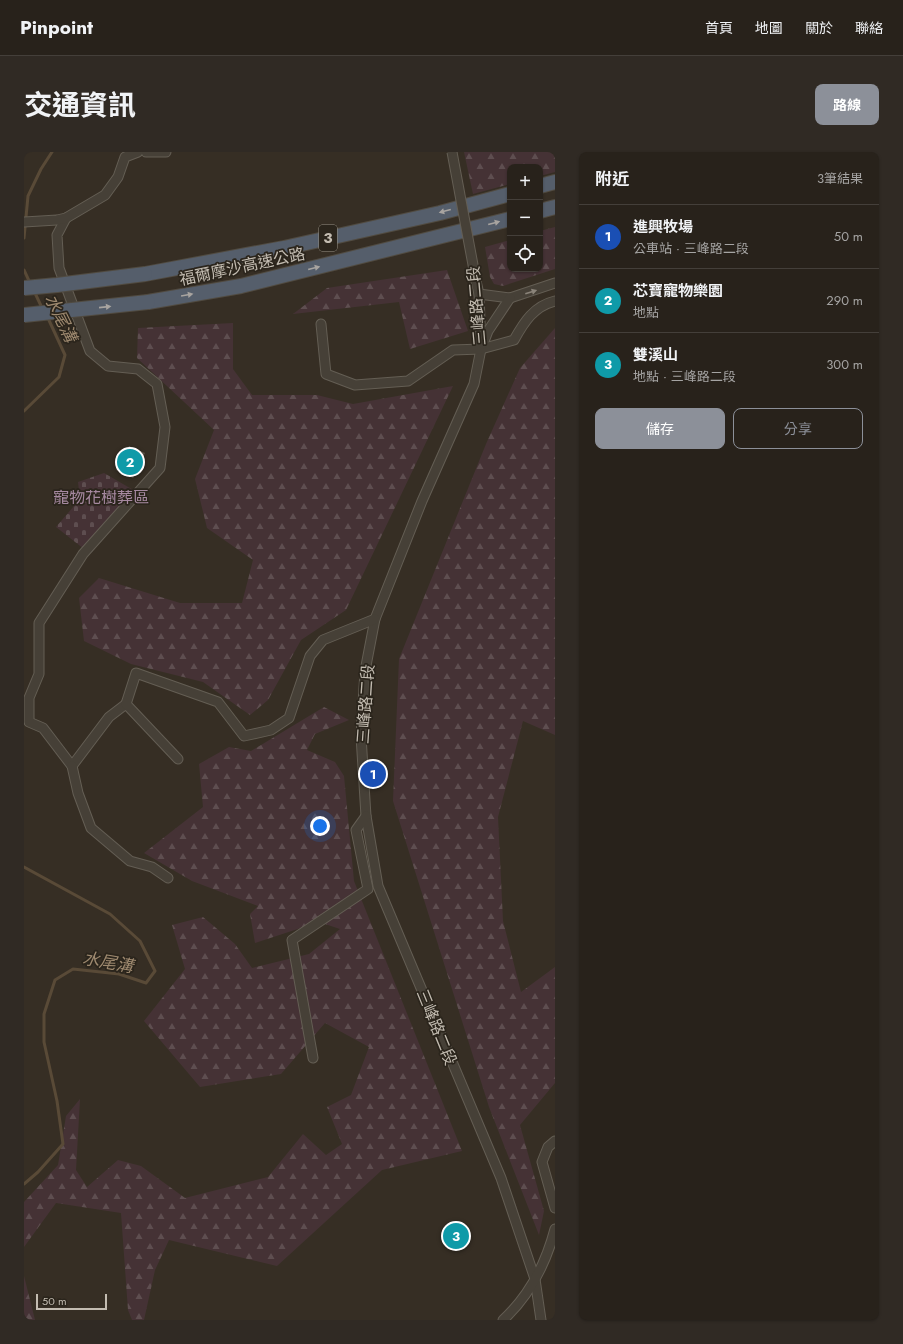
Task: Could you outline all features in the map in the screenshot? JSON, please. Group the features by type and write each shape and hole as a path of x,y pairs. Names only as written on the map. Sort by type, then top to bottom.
{"highway":[{"path":"543,185 555,182"},
{"name":"福爾摩沙高速公路","path":"24,288 57,286 145,274 284,248 440,213 507,195"},
{"path":"543,210 555,207"},
{"name":"福爾摩沙高速公路","path":"24,315 148,302 241,286 507,220"}],"street":[{"path":"24,222 62,219 105,195 118,177 125,157 138,152"},
{"path":"146,152 166,152"},
{"name":"三峰路二段","path":"452,152 479,294 481,349 474,384 422,501 375,619 366,671 361,736 366,816 378,886 500,1178 535,1279 542,1320"},
{"path":"62,219 57,235 59,268 90,351 108,366 138,369 157,384 165,427 160,468 83,554 39,623 39,674 30,698 29,722 43,728 72,766 78,793 91,828 130,861 152,866 168,878"},
{"path":"479,294 510,298 555,283"},
{"path":"481,349 488,331 510,298"},
{"path":"321,324 326,374 355,385 408,381 453,350 481,349 514,340 532,312 546,303 555,301"},
{"path":"72,766 109,717 126,704 136,673 218,702 244,736 272,730 289,718 310,656 323,640 375,619"},
{"path":"126,704 178,759"},
{"path":"313,1058 292,940 368,889 356,830 366,816"},
{"path":"555,1141 548,1147 542,1162 555,1208"},
{"path":"503,1320 521,1302 535,1279 549,1252 555,1229"}],"green space":[{"path":"464,152 555,152 555,172 543,175 543,164 507,164 507,185 473,194"},
{"path":"555,227 555,269 503,286 494,284 490,277 485,247 507,241 507,272 543,272 543,230"},
{"path":"447,270 468,331 410,349 399,302 293,314 327,288"},
{"path":"233,323 233,369 252,395 317,395 353,404 453,386 346,610 301,640 268,700 250,715 203,682 131,664 84,641 79,598 99,578 180,603 242,603 253,560 207,528 195,479 214,430 137,358 138,328"},
{"path":"555,328 555,735 523,721 498,817 503,921 521,992 555,967 555,1083 520,1125 544,1211 539,1235 489,1107 393,801 399,659 486,444 520,368"},
{"name":"寵物花樹葬區","path":"104,473 135,491 84,549 56,527 80,499 78,482"},
{"path":"324,707 349,720 315,734 307,750 335,762 344,776 354,881 462,1151 382,1170 277,1266 169,1240 155,1270 144,1320 132,1320 128,1310 121,1213 56,1203 24,1247 24,1202 58,1165 66,1116 80,1099 76,1170 87,1187 118,1160 141,1166 185,1198 268,1177 303,1134 326,1155 342,1144 327,1107 351,1095 369,1047 325,1023 281,1074 200,1087 144,1021 185,969 172,925 203,917 235,944 252,968 309,954 340,929 319,922 255,943 250,914 258,906 192,881 144,853 203,807 199,764 229,747 251,751"},
{"path":"24,1276 35,1320 24,1320"}],"building":[{"path":"129,446 145,453 133,478 116,470"}],"waterway":[{"name":"水尾溝","path":"24,238 28,196 41,169 52,152"},
{"name":"水尾溝","path":"24,270 30,283"},
{"name":"水尾溝","path":"34,291 43,310"},
{"name":"水尾溝","path":"24,411 59,377 65,355 47,316"},
{"name":"水尾溝","path":"24,867 110,914 140,941 155,971 146,983 119,974 73,969 55,980 44,1014 44,1042 57,1101 63,1144 38,1172 24,1184"}],"place":[{"name":"芯寶寵物樂園","path":"130,462"},
{"name":"進興牧場","path":"373,774"},
{"name":"雙溪山","path":"456,1236"}]}
